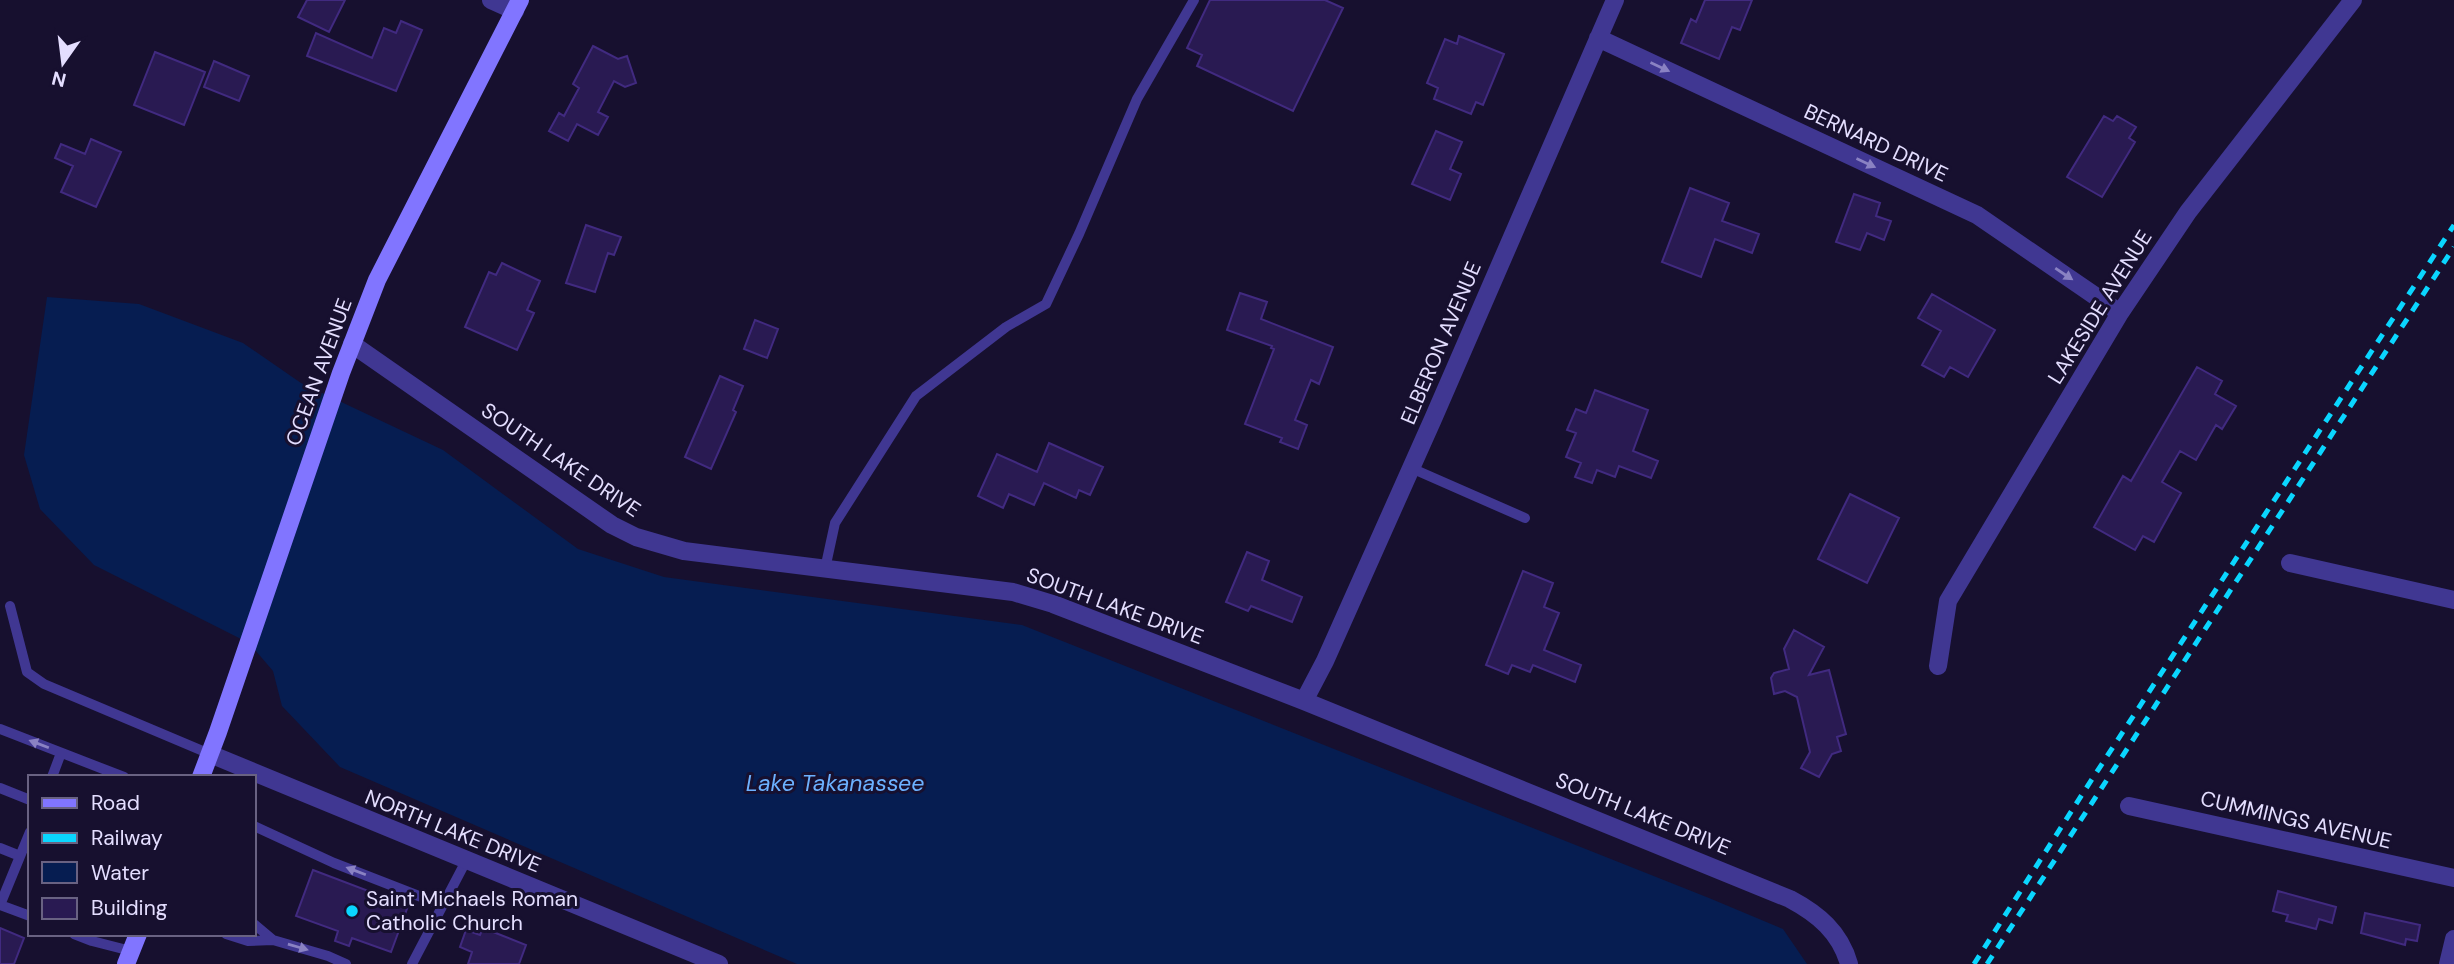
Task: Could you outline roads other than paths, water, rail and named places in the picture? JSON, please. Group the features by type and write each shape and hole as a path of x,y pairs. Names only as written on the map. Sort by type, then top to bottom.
{"street":[{"path":"491,0 518,6"},
{"name":"ELBERON AVENUE","path":"1304,701 1325,661 1411,468 1615,0"},
{"name":"LAKESIDE AVENUE","path":"1938,666 1948,601 2120,313 2188,212 2353,0"},
{"name":"OCEAN AVENUE","path":"202,775 352,344 377,280 518,6"},
{"name":"BERNARD DRIVE","path":"1598,38 1977,215 2120,313"},
{"name":"SOUTH LAKE DRIVE","path":"352,344 588,509 636,537 684,551 1013,592 1053,604 1304,701 1790,899 1812,910 1830,927 1849,964"},
{"path":"2290,564 2454,600"},
{"name":"NORTH LAKE DRIVE","path":"210,754 719,964"},
{"name":"CUMMINGS AVENUE","path":"2129,806 2454,878"},
{"path":"2448,964 2454,939"}],"lane":[{"path":"825,569 835,523 916,396 1006,327 1046,304 1137,99 1194,0"},
{"path":"1411,468 1525,518"},
{"path":"10,606 27,672 44,684 210,754"},
{"path":"0,729 119,775"},
{"path":"53,775 61,753"},
{"path":"0,788 28,799"},
{"path":"256,827 334,863 442,905"},
{"path":"28,836 0,905 28,915"},
{"path":"0,848 20,856"},
{"path":"412,964 466,861"},
{"path":"256,926 273,940"},
{"path":"78,936 92,942 132,950"},
{"path":"232,936 248,941 273,940 346,964"}],"water":[{"name":"Lake Takanassee","path":"47,297 139,304 243,343 301,383 443,450 578,549 664,577 1022,625 1783,929 1807,964 797,964 340,767 282,706 273,671 249,643 94,565 40,509 24,455"}],"railway":[{"path":"1974,964 2454,225"},
{"path":"1987,964 2454,247"}],"place":[{"name":"Saint Michaels Roman Catholic Church","path":"352,911"}]}
